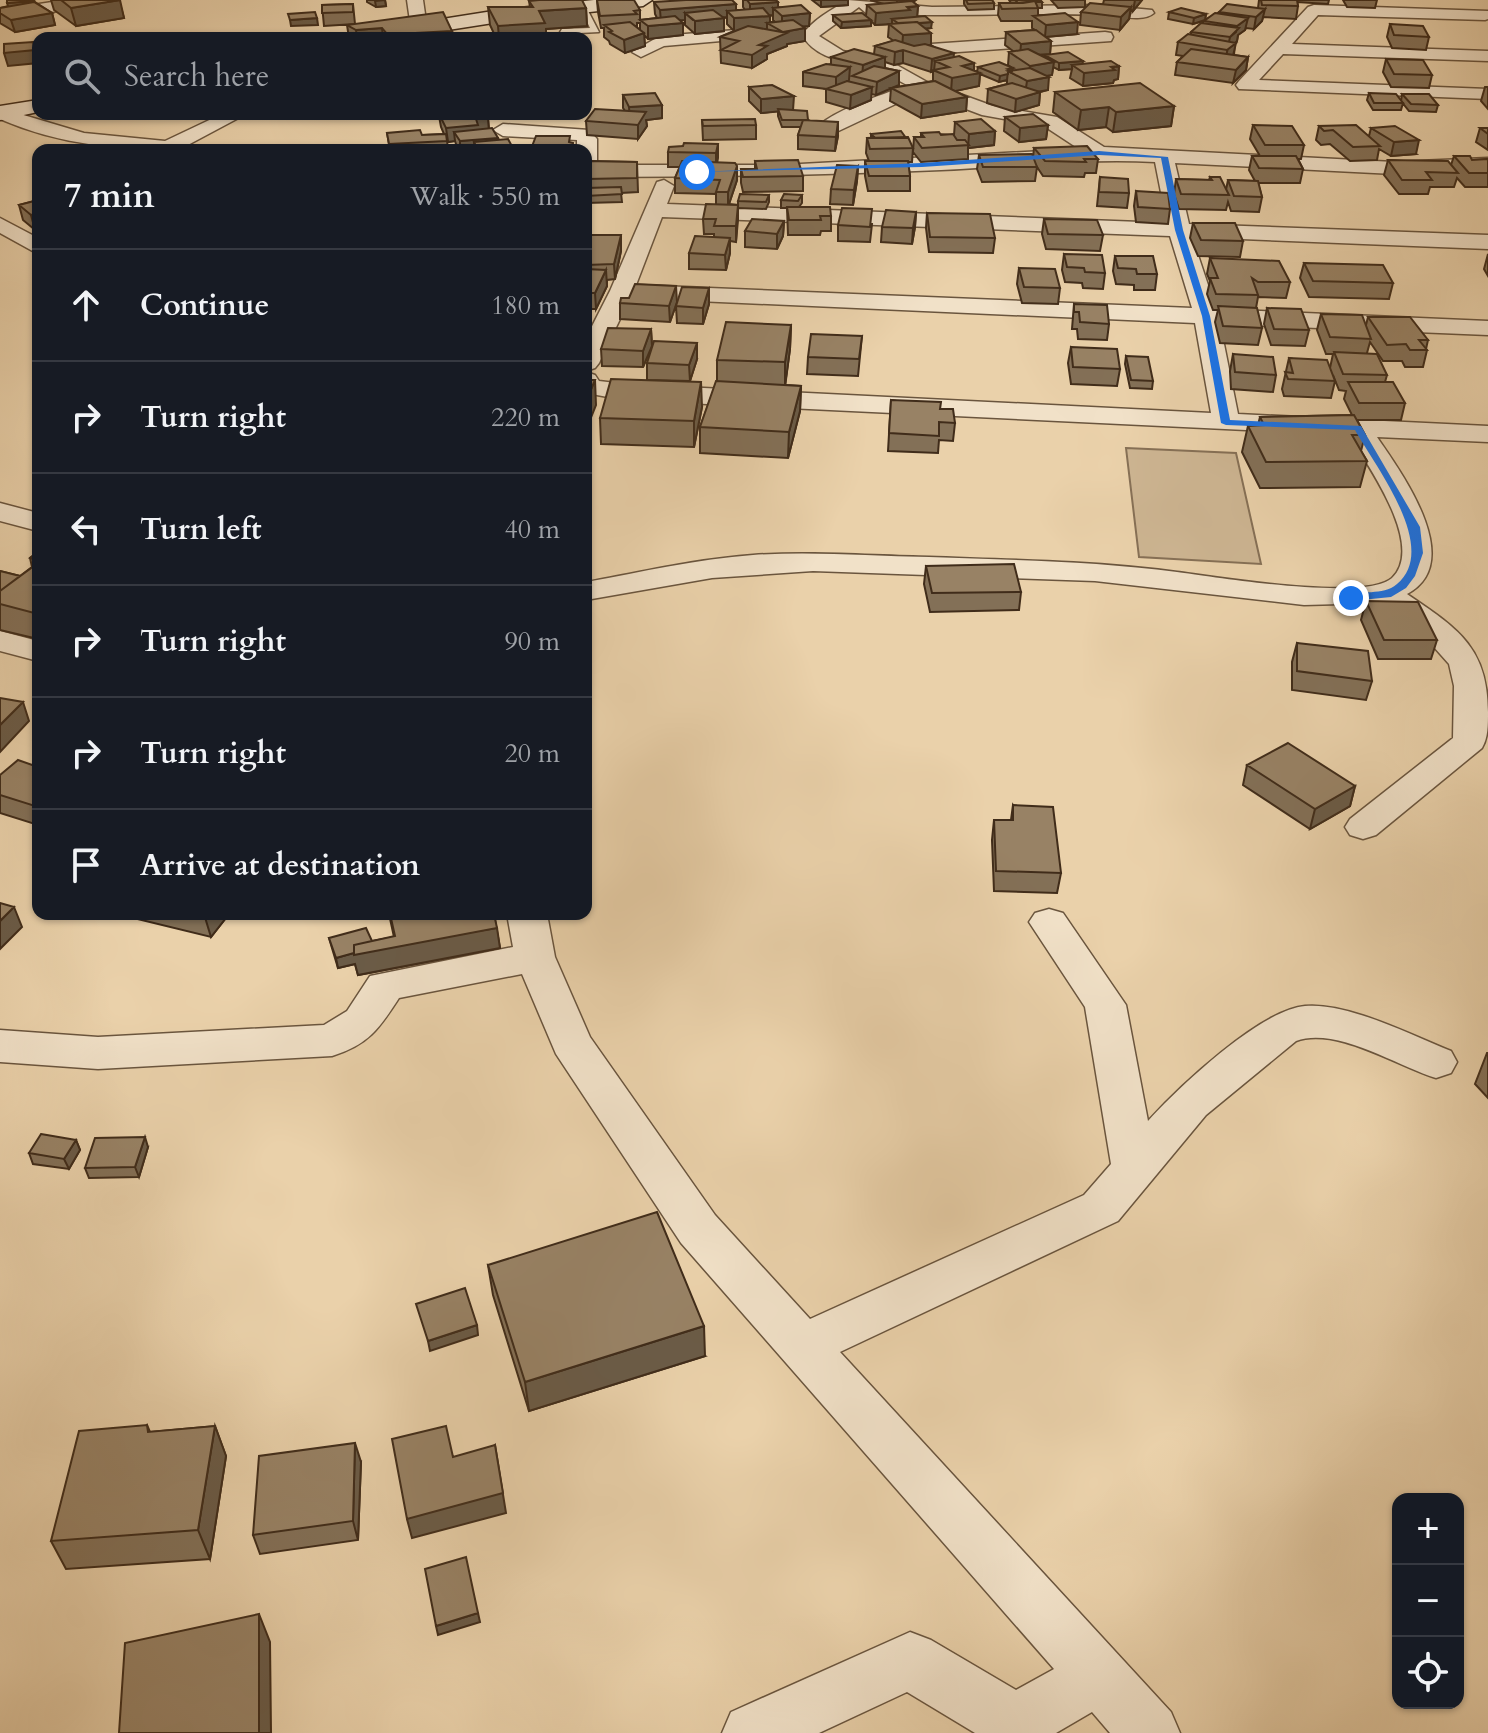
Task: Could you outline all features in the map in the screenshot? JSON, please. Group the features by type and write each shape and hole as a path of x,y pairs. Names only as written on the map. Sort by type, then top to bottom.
{"main road":[{"path":"395,32 643,0"},
{"path":"1,113 32,107"}],"street":[{"path":"0,15 96,0"},
{"path":"415,0 419,28"},
{"path":"1474,0 1487,17"},
{"path":"1099,153 1050,121 989,111 921,86 887,67 837,55 815,43 810,35 853,4 932,12 1099,10 1146,13"},
{"path":"1487,17 1314,10 1245,85 1488,94"},
{"path":"641,52 660,41 816,29"},
{"path":"853,59 882,52 1105,37"},
{"path":"928,48 964,63"},
{"path":"1279,49 1488,56"},
{"path":"823,131 921,86"},
{"path":"1,113 34,128 116,144"},
{"path":"184,144 226,120"},
{"path":"503,130 582,134 587,144"},
{"path":"592,171 828,169 1099,153 1394,168 1488,164"},
{"path":"1164,157 1179,230 1206,316 1226,423"},
{"path":"592,366 657,210 669,172"},
{"path":"657,210 1488,242"},
{"path":"0,224 32,243"},
{"path":"614,243 641,243"},
{"path":"622,291 1488,328"},
{"path":"592,380 638,392 1488,434"},
{"path":"592,590 696,570 755,564 822,563 1084,571 1254,591 1351,598 1387,595 1411,574 1418,553 1415,527 1358,428"},
{"path":"0,512 32,520"},
{"path":"1363,827 1470,741 1470,678 1459,653 1435,628 1387,595"},
{"path":"0,641 32,649"},
{"path":"1049,922 1105,1005 1134,1167"},
{"path":"0,1046 98,1053 332,1040 362,1022 385,986 531,936 571,1043 689,1217 1150,1733"},
{"path":"803,1346 1101,1208 1190,1103 1281,1030 1305,1021 1353,1028 1436,1062"},
{"path":"752,1733 910,1661 1015,1723 1099,1676"}],"lane":[{"path":"562,32 596,30 582,7"}],"shaded area":[{"path":"1126,448 1236,453 1261,564 1139,557"}],"building":[{"path":"7,0 34,0 34,1 7,3"},
{"path":"61,0 120,0 71,8"},
{"path":"582,0 586,8 539,11 545,23 498,26 488,7 533,7 529,1"},
{"path":"597,0 634,0 640,10 634,11 637,14 600,16"},
{"path":"732,0 736,4 660,10 654,2"},
{"path":"747,0 776,0 778,2 750,4"},
{"path":"966,0 992,0 994,3 968,4"},
{"path":"1015,0 1040,0 1042,2 1018,3"},
{"path":"1261,0 1297,0 1298,6 1262,5"},
{"path":"912,1 918,6 907,7 910,10 876,13 867,5"},
{"path":"1035,1 1038,8 1002,9 999,3 1023,3"},
{"path":"34,2 52,13 11,20 0,13 0,8"},
{"path":"1090,3 1131,7 1121,17 1081,12"},
{"path":"353,4 353,12 322,13 322,5"},
{"path":"1227,4 1265,9 1256,17 1219,12"},
{"path":"801,5 810,13 782,16 773,8"},
{"path":"763,8 770,16 734,18 727,11"},
{"path":"1181,8 1206,14 1194,18 1169,12"},
{"path":"713,10 724,18 695,21 685,13"},
{"path":"315,12 317,18 290,20 288,14"},
{"path":"443,12 452,31 385,32 382,28 356,30 347,25"},
{"path":"862,13 871,20 842,22 833,15"},
{"path":"1065,13 1078,22 1046,25 1033,16"},
{"path":"1215,13 1248,18 1237,26 1204,21"},
{"path":"675,16 683,23 648,26 640,20"},
{"path":"925,16 932,22 898,23 892,19"},
{"path":"793,20 805,28 783,32 767,23"},
{"path":"630,22 644,33 624,40 609,32 612,31 604,25"},
{"path":"917,22 931,33 903,35 889,24"},
{"path":"1201,23 1239,28 1230,37 1191,32"},
{"path":"1390,24 1423,26 1429,37 1394,35"},
{"path":"748,26 787,33 759,45 767,46 752,55 721,50 739,41 720,37"},
{"path":"1036,30 1051,41 1021,44 1006,32"},
{"path":"1188,34 1236,43 1227,50 1178,42"},
{"path":"895,40 914,46 925,44 954,53 932,59 875,46"},
{"path":"32,42 32,50 4,53 4,44"},
{"path":"854,49 885,57 863,65 831,57"},
{"path":"1028,49 1054,62 1030,66 1009,52"},
{"path":"1191,49 1248,57 1236,70 1177,62"},
{"path":"1068,52 1083,61 1059,63 1045,55"},
{"path":"959,56 974,63 962,66 980,73 952,78 933,70 949,67 935,61"},
{"path":"1386,59 1423,60 1432,75 1394,74"},
{"path":"1111,61 1119,66 1111,67 1115,70 1084,73 1072,65"},
{"path":"999,62 1013,68 1008,69 1013,71 1000,76 978,67"},
{"path":"826,64 850,67 836,77 803,72"},
{"path":"874,66 899,71 877,82 852,76"},
{"path":"1030,68 1049,77 1027,81 1008,71"},
{"path":"847,81 872,87 851,95 826,89"},
{"path":"935,81 967,97 922,104 891,88"},
{"path":"1012,83 1040,92 1016,99 988,89"},
{"path":"1140,83 1174,106 1116,112 1109,107 1081,110 1055,92"},
{"path":"772,85 794,96 761,99 749,87"},
{"path":"655,93 662,105 629,107 623,95"},
{"path":"1369,93 1396,94 1403,103 1374,103"},
{"path":"1402,94 1429,94 1438,105 1411,104"},
{"path":"595,109 646,112 638,125 586,121 592,120"},
{"path":"778,109 807,111 808,120 782,120"},
{"path":"1033,114 1048,125 1020,128 1005,117"},
{"path":"755,119 756,125 703,126 702,120"},
{"path":"981,119 995,131 969,134 955,122"},
{"path":"442,120 476,120 478,125 446,128"},
{"path":"803,120 838,122 836,137 798,135"},
{"path":"1253,125 1292,126 1304,145 1265,145"},
{"path":"1356,125 1380,146 1353,147 1333,130 1324,131 1319,126"},
{"path":"1395,126 1419,140 1394,142 1371,128"},
{"path":"492,128 498,138 460,141 454,132"},
{"path":"420,130 422,135 446,134 447,141 389,144 387,133"},
{"path":"901,131 906,138 875,138 871,134"},
{"path":"939,132 941,135 953,134 957,140 965,140 969,145 922,148 914,137 924,137 921,133"},
{"path":"536,136 570,136 569,142 573,143 573,144 533,144"},
{"path":"908,137 913,148 870,149 867,138"},
{"path":"508,139 511,144 475,144"},
{"path":"684,143 718,144 716,153 668,152 669,147 683,146"},
{"path":"1087,146 1098,159 1084,159 1086,162 1045,161 1034,148"},
{"path":"1032,154 1037,167 983,167 979,155"},
{"path":"1252,156 1296,156 1303,169 1259,168"},
{"path":"1454,156 1470,156 1472,160 1488,159 1488,173 1469,173"},
{"path":"798,160 803,176 743,177 741,169 757,169 755,161"},
{"path":"1388,160 1448,161 1458,173 1426,172 1432,180 1402,180"},
{"path":"592,161 637,162 637,178 592,179"},
{"path":"682,161 735,163 737,166 728,192 716,192 720,180 675,178"},
{"path":"865,161 908,161 910,176 869,176"},
{"path":"837,165 858,166 854,190 831,189"},
{"path":"1100,177 1128,179 1129,193 1099,192"},
{"path":"1210,177 1220,177 1229,195 1181,194 1176,179 1212,180"},
{"path":"1228,180 1258,181 1262,197 1234,196"},
{"path":"621,187 622,194 592,196 592,188"},
{"path":"1136,191 1168,193 1170,209 1138,207"},
{"path":"740,194 769,195 766,202 738,201"},
{"path":"784,194 802,195 798,201 781,200"},
{"path":"32,202 32,215 31,215 19,205"},
{"path":"706,204 738,205 736,226 714,226 716,219 703,219"},
{"path":"787,207 830,207 831,216 820,216 821,220 789,220"},
{"path":"842,208 872,209 870,227 838,225"},
{"path":"886,210 916,212 913,228 882,227"},
{"path":"927,213 990,214 995,238 930,237"},
{"path":"752,219 784,221 777,234 745,231"},
{"path":"1044,219 1097,220 1103,235 1048,234"},
{"path":"1193,223 1235,223 1243,241 1201,240"},
{"path":"592,235 621,235 614,264 592,265"},
{"path":"695,236 730,238 725,255 689,253"},
{"path":"1064,254 1102,255 1105,273 1067,267"},
{"path":"1115,256 1153,256 1157,274 1137,274 1136,269 1118,268"},
{"path":"1210,258 1279,261 1290,282 1258,282 1252,278 1258,295 1216,294 1210,278 1218,278"},
{"path":"1304,263 1383,265 1393,283 1313,281"},
{"path":"1019,268 1055,269 1060,288 1024,287"},
{"path":"592,269 606,270 595,293 592,293"},
{"path":"635,284 676,286 669,306 620,303 621,298 629,298"},
{"path":"682,287 709,288 703,308 676,306"},
{"path":"1074,304 1107,305 1109,324 1080,322 1079,312 1074,312"},
{"path":"1218,306 1257,308 1262,328 1223,326"},
{"path":"1267,308 1301,309 1309,330 1274,329"},
{"path":"1321,314 1362,315 1371,339 1330,337"},
{"path":"1368,317 1410,317 1428,340 1419,340 1427,350 1410,350 1406,344 1387,345"},
{"path":"726,322 791,325 785,362 717,360"},
{"path":"608,328 651,329 643,351 601,349"},
{"path":"811,334 862,336 859,359 808,357"},
{"path":"654,341 697,343 689,365 647,363"},
{"path":"1071,347 1117,349 1120,369 1073,367"},
{"path":"1334,352 1377,354 1387,375 1343,374"},
{"path":"1233,354 1273,357 1276,375 1235,372"},
{"path":"1126,356 1148,357 1153,381 1131,380"},
{"path":"1289,358 1327,360 1335,381 1288,379 1285,372 1293,373"},
{"path":"611,379 701,382 694,421 600,418"},
{"path":"716,381 801,386 789,432 700,427"},
{"path":"1348,382 1393,382 1405,403 1359,403"},
{"path":"891,400 941,402 940,409 953,409 955,423 939,422 939,436 889,433"},
{"path":"1354,415 1365,435 1352,435 1367,461 1266,462 1248,426 1264,425 1260,417"},
{"path":"1014,564 1021,592 932,593 926,566"},
{"path":"32,567 32,612 0,604 0,591"},
{"path":"0,571 20,576 0,591"},
{"path":"1366,601 1418,602 1437,640 1384,640"},
{"path":"1297,643 1368,651 1372,681 1297,671"},
{"path":"0,698 23,702 0,725"},
{"path":"1288,743 1355,786 1315,809 1247,765"},
{"path":"18,760 32,765 32,805 0,795 0,775"},
{"path":"1013,805 1053,807 1061,873 996,871 994,820 1013,820"},
{"path":"0,903 14,907 0,921"},
{"path":"391,920 495,920 497,928 354,955 354,945 395,936"},
{"path":"366,928 372,941 354,945 354,953 336,958 329,938"},
{"path":"41,1134 76,1140 64,1159 29,1153"},
{"path":"145,1137 135,1167 85,1168 95,1138"},
{"path":"657,1212 704,1326 525,1382 488,1265"},
{"path":"465,1288 477,1325 428,1341 416,1304"},
{"path":"147,1425 148,1432 215,1426 198,1530 51,1541 79,1431"},
{"path":"446,1426 453,1457 495,1445 503,1493 407,1519 392,1439"},
{"path":"355,1443 353,1521 253,1535 259,1456"},
{"path":"466,1557 478,1613 436,1626 425,1569"},
{"path":"259,1614 259,1733 119,1733 125,1643"}],"route":[{"path":"697,172 922,165 1099,153 1164,157 1179,230 1206,316 1226,423 1358,428 1415,527 1418,553 1411,574 1402,585 1387,595 1351,598"}]}
